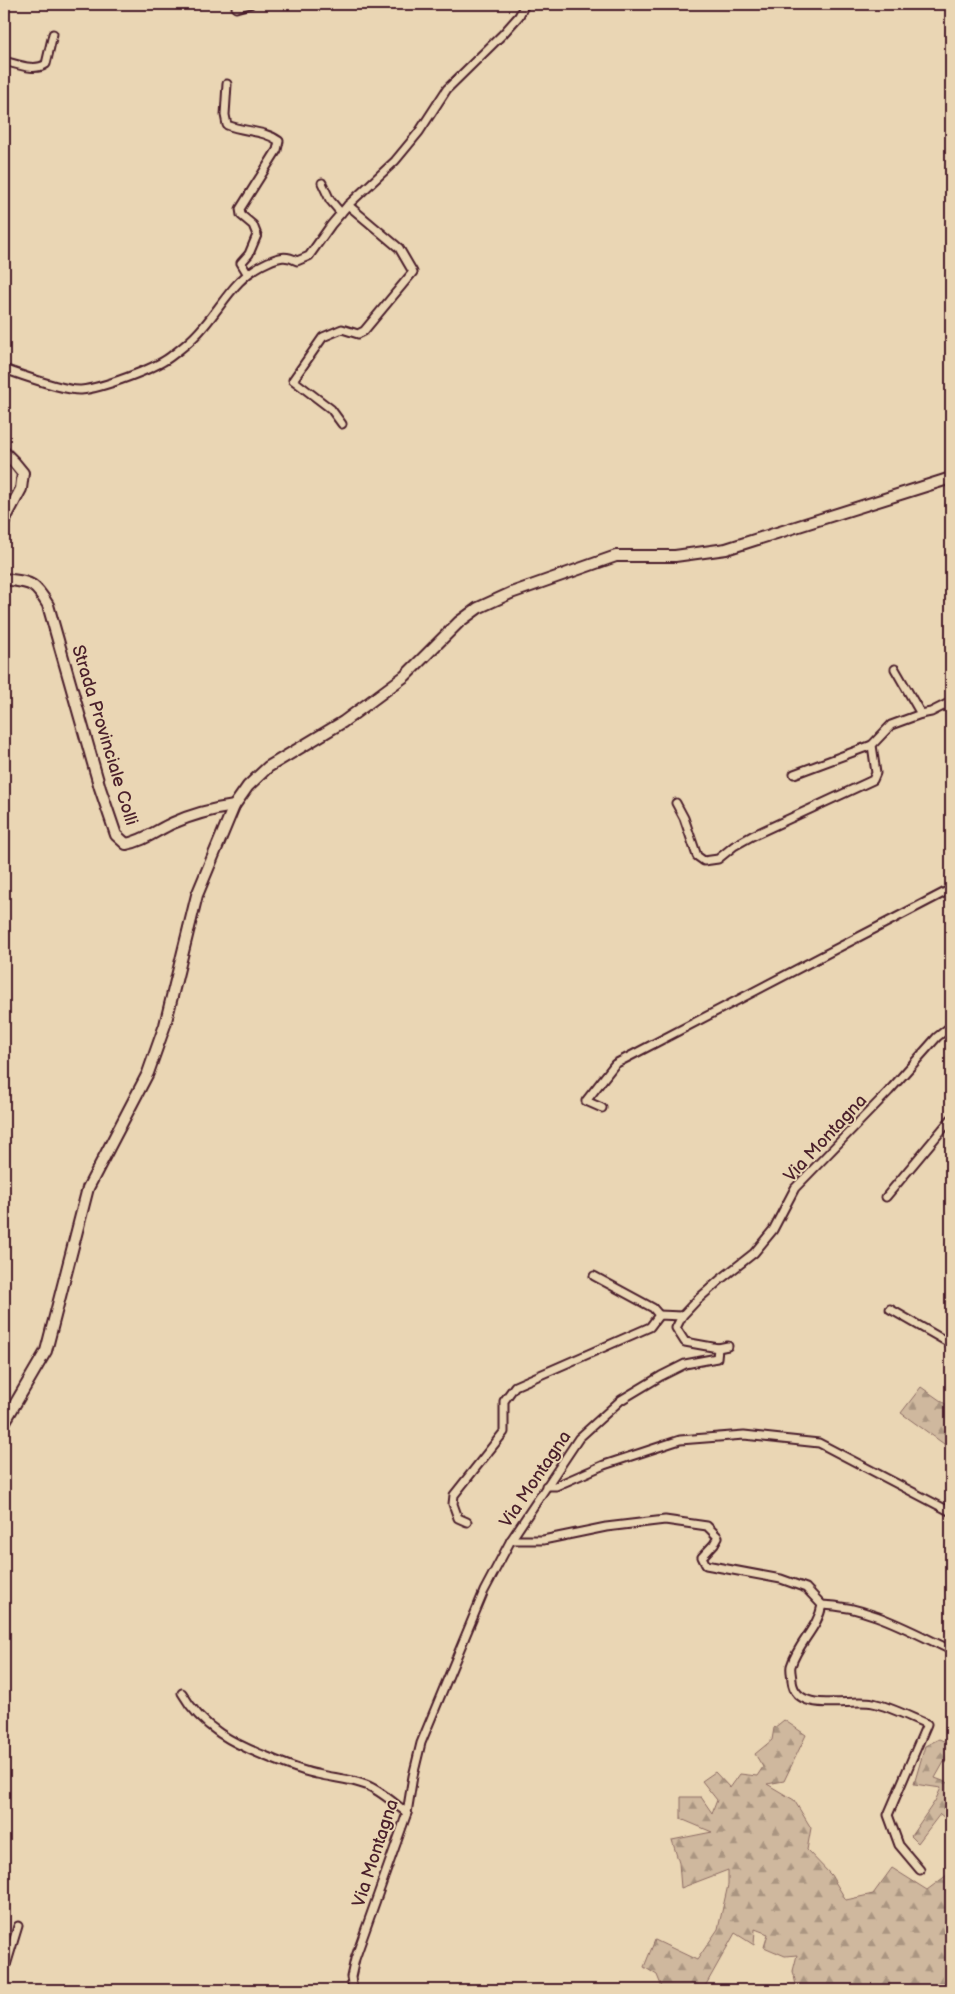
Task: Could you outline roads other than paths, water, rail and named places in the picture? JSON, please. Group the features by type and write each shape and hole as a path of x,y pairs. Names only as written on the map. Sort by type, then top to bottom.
{"main road":[{"path":"4,452 23,473 21,488 4,521"},
{"path":"4,1423 46,1352 88,1188 148,1073 165,1025 198,895 234,806 248,786 268,767 343,722 405,676 459,622 478,608 511,593 616,556 675,556 726,550 951,478"},
{"name":"Strada Provinciale Colli","path":"4,579 30,583 39,590 48,605 100,788 116,835 126,844 140,841 173,823 212,809 234,806"}],"street":[{"path":"236,8 250,4"},
{"path":"4,369 79,390 102,386 130,376 168,358 194,337 247,273 279,257 290,257 297,261 309,256 348,205 396,161 419,132 447,89 503,34 519,16 525,4"},
{"path":"4,61 41,68 46,64 53,34"},
{"path":"227,84 225,115 227,125 236,129 272,136 279,141 277,150 240,209 242,216 253,225 257,235 249,254 241,263 247,273"},
{"path":"322,184 330,200 341,213"},
{"path":"342,424 330,409 293,380 323,337 342,329 358,334 364,331 413,272 399,248 348,205"},
{"path":"895,669 921,714"},
{"path":"794,774 872,745 891,725 931,712 951,702"},
{"path":"676,803 684,818 697,856 704,861 718,859 734,846 752,836 873,780 876,773 872,745"},
{"path":"602,1108 586,1101 615,1064 951,889"},
{"name":"Via Montagna","path":"682,1316 721,1279 754,1254 773,1230 795,1188 889,1092 937,1037 951,1027"},
{"path":"886,1197 951,1119"},
{"path":"594,1276 653,1308 659,1315 682,1316 676,1328 684,1342 718,1348 728,1346"},
{"path":"890,1309 951,1344"},
{"path":"467,1522 458,1518 452,1504 454,1495 504,1432 504,1401 515,1386 650,1327 659,1315"},
{"name":"Via Montagna","path":"353,1990 351,1977 355,1959 407,1813 421,1743 484,1591 511,1540 579,1438 621,1400 685,1364 717,1358 718,1348"},
{"path":"546,1486 556,1486 604,1465 680,1440 744,1435 820,1443 951,1512"},
{"path":"511,1540 543,1540 606,1527 665,1520 707,1526 718,1537 702,1557 706,1565 781,1579 806,1588 822,1604 843,1605 867,1612 951,1650"},
{"path":"822,1604 820,1616 790,1667 793,1685 799,1696 811,1702 832,1703 856,1700 874,1703 927,1724 888,1815 899,1844 920,1870"},
{"path":"182,1693 190,1707 200,1718 217,1733 234,1743 316,1774 344,1778 368,1785 407,1813"},
{"path":"4,1972 18,1926"}]}
